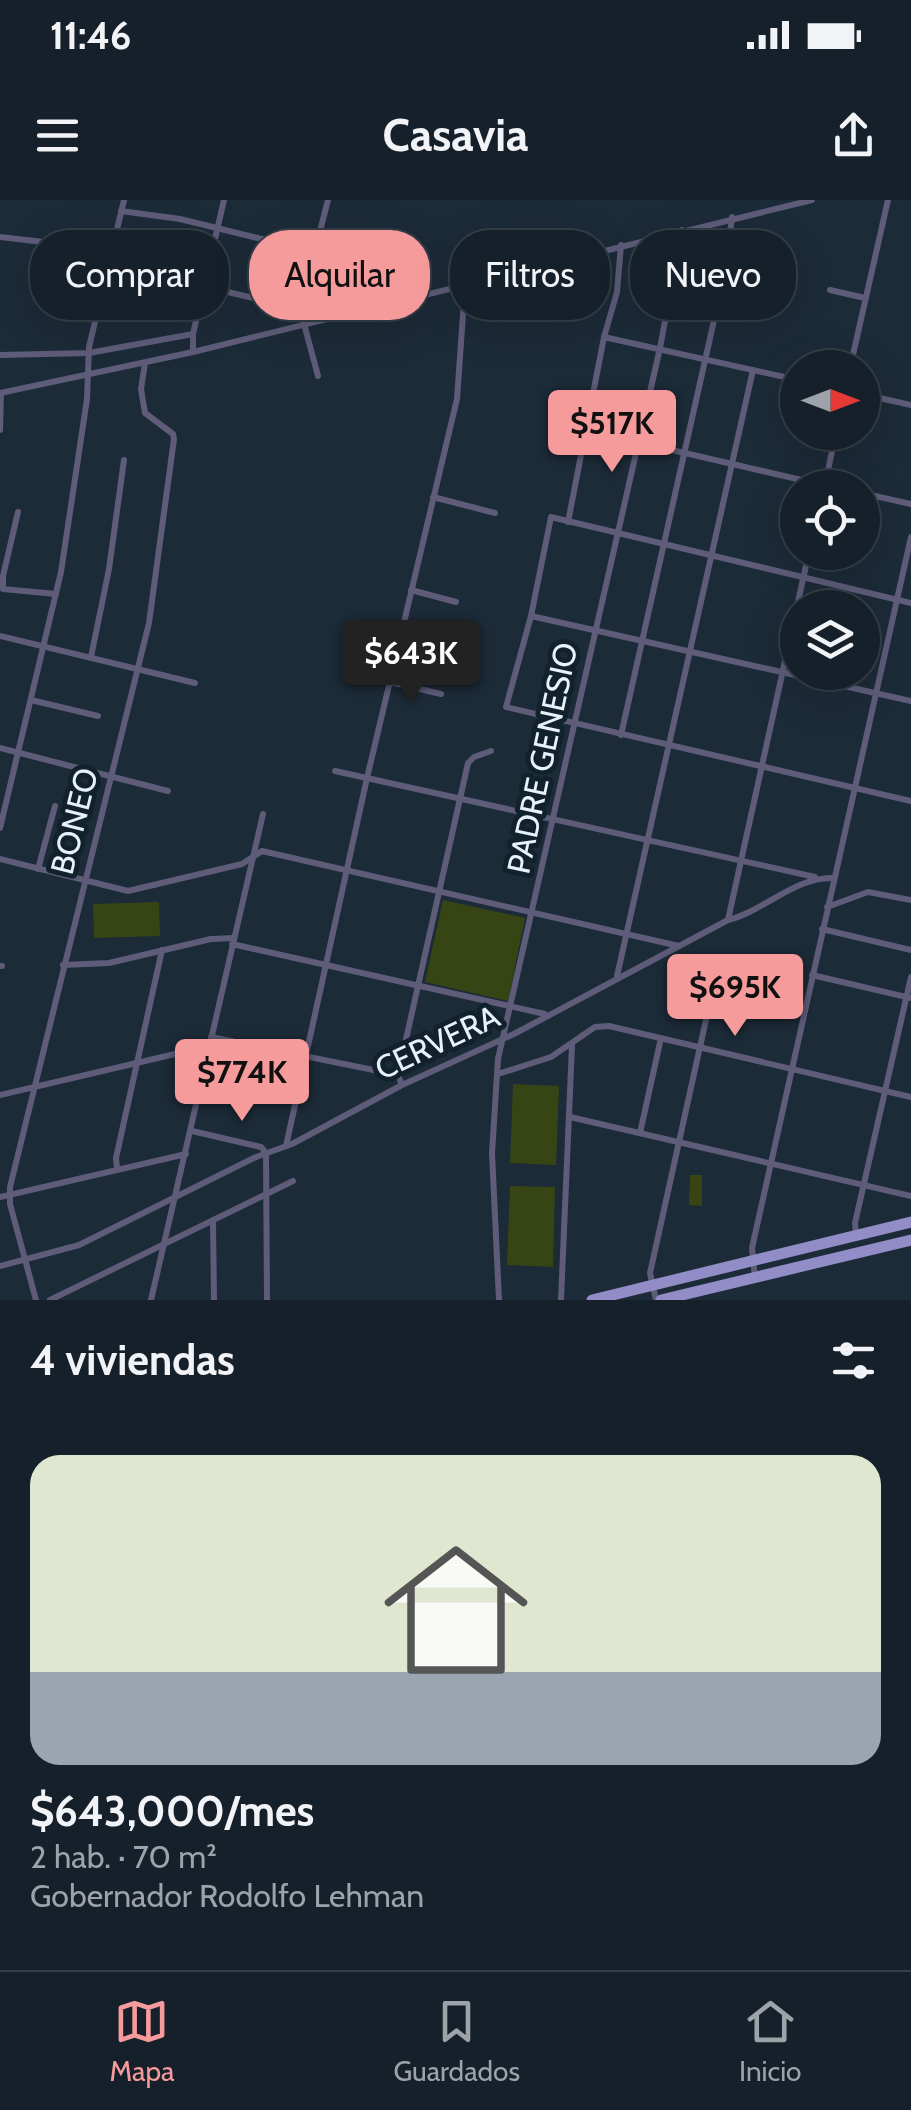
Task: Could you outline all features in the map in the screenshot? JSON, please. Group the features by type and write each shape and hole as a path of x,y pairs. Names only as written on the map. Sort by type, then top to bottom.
{"main road":[{"path":"592,1300 911,1222"},
{"path":"658,1300 911,1240"}],"street":[{"path":"116,230 124,200"},
{"path":"218,228 224,200"},
{"path":"320,230 328,200"},
{"path":"682,230 812,200"},
{"path":"854,350 888,200"},
{"path":"121,212 249,236"},
{"path":"730,230 732,217"},
{"path":"0,237 30,240"},
{"path":"610,248 630,243"},
{"path":"568,522 604,337 617,292 622,245"},
{"path":"0,430 1,393 145,363 450,290"},
{"path":"830,290 866,298"},
{"path":"0,828 56,594 96,320"},
{"path":"192,352 196,320"},
{"path":"304,320 318,376"},
{"path":"286,1146 460,376 463,320"},
{"name":"PADRE GENESIO","path":"499,1300 492,1153 504,1038 665,320"},
{"path":"620,736 714,320"},
{"path":"0,355 89,354 193,334"},
{"path":"604,337 780,376"},
{"name":"BONEO","path":"36,1300 10,1194 32,1088 157,584 174,439 146,413 141,389 145,363"},
{"path":"617,977 753,370"},
{"path":"880,398 911,405"},
{"path":"586,430 780,475"},
{"path":"91,658 109,569 124,460"},
{"path":"433,497 495,513"},
{"path":"880,497 911,504"},
{"path":"18,512 3,576 4,589 56,594"},
{"path":"911,603 551,518 531,616 506,707 911,802"},
{"path":"755,1278 752,1248 770,1162 911,537"},
{"path":"801,590 805,570"},
{"path":"412,590 456,602"},
{"path":"531,616 780,673"},
{"path":"0,636 195,683"},
{"path":"390,682 441,694"},
{"path":"728,920 780,682"},
{"path":"859,690 911,701"},
{"path":"31,700 98,716"},
{"path":"0,748 168,791"},
{"path":"402,1085 398,1074 470,759 491,750"},
{"path":"335,771 817,877"},
{"path":"38,869 55,806"},
{"path":"151,1300 263,814"},
{"path":"0,859 128,891 242,864 262,851 680,946"},
{"name":"CERVERA","path":"0,1266 79,1245 504,1038 728,920 817,877 834,878"},
{"path":"827,908 868,892 911,900"},
{"path":"822,929 911,950"},
{"path":"63,965 108,962 211,939 233,941 546,1014"},
{"path":"117,1168 116,1158 162,950"},
{"path":"812,975 909,998"},
{"path":"856,1235 911,978"},
{"path":"658,1300 650,1273 711,998"},
{"path":"498,1074 551,1057 588,1030 602,1026 911,1097"},
{"path":"211,1037 398,1074"},
{"path":"640,1132 661,1038"},
{"path":"561,1300 572,1044"},
{"path":"0,1095 209,1046"},
{"path":"385,1074 391,1090"},
{"path":"570,1118 911,1196"},
{"path":"192,1131 261,1147 266,1153 267,1300"},
{"path":"0,1197 186,1154"},
{"path":"50,1300 293,1181"},
{"path":"212,1220 214,1300"}],"green space":[{"path":"443,900 525,918 508,1001 425,982"},
{"path":"159,902 160,936 94,938 93,904"},
{"path":"513,1084 559,1086 556,1165 510,1163"},
{"path":"690,1175 702,1175 702,1206 689,1205"},
{"path":"510,1186 555,1187 553,1267 507,1265"}]}
